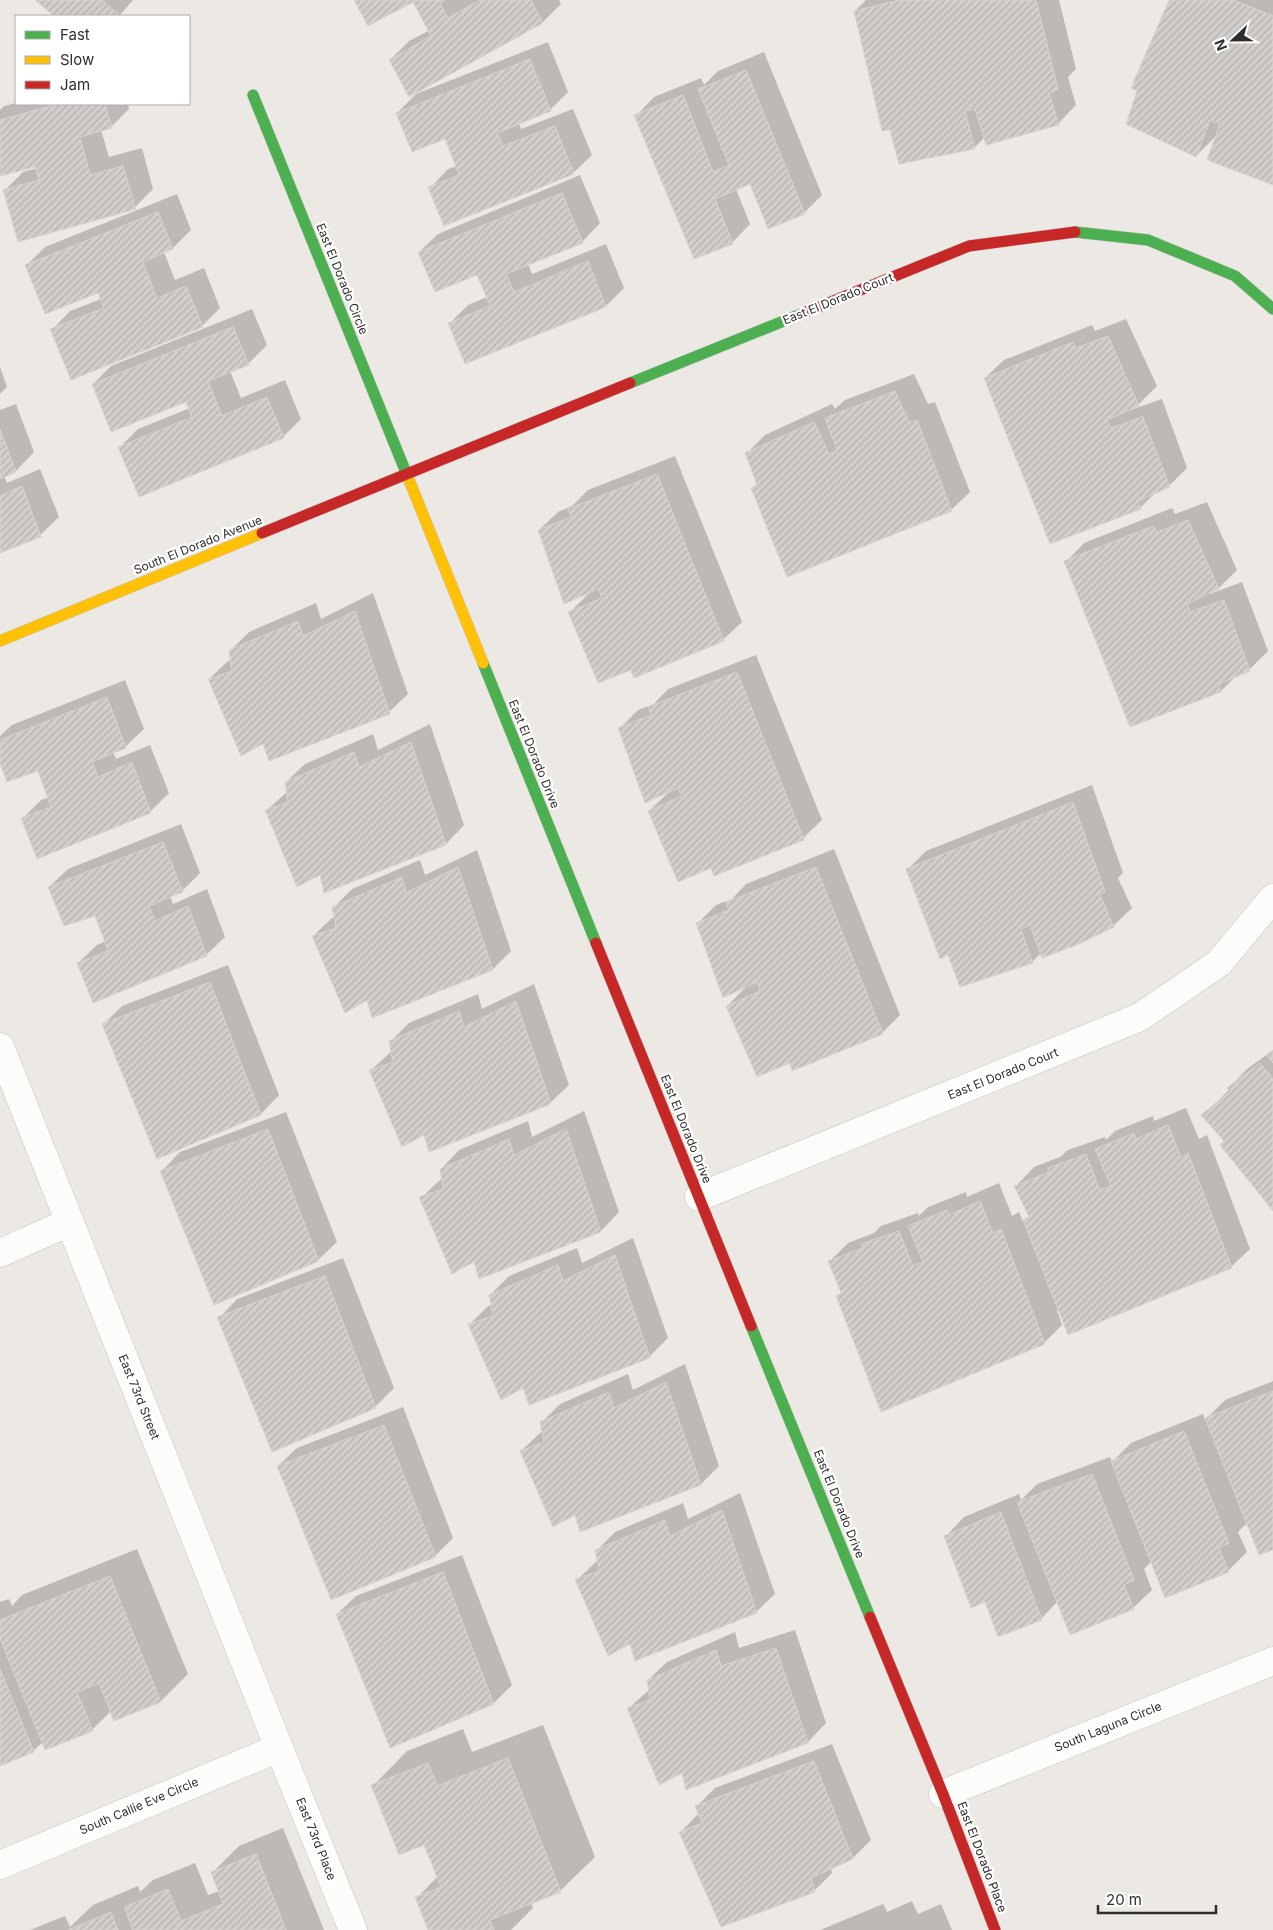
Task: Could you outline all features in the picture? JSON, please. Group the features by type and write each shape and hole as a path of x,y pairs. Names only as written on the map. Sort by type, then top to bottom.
{"street":[{"name":"East El Dorado Circle","path":"253,95 406,474"},
{"name":"East El Dorado Court","path":"406,474 969,246 1079,232 1148,240 1235,276 1273,309"},
{"name":"South El Dorado Avenue","path":"0,641 406,474"},
{"name":"East El Dorado Drive","path":"406,474 943,1794"},
{"name":"East El Dorado Court","path":"699,1197 1110,1031 1140,1017 1218,963 1273,898"},
{"name":"East 73rd Street","path":"0,1047 279,1748"},
{"path":"0,1253 70,1222"},
{"name":"South Laguna Circle","path":"943,1794 1273,1661"},
{"name":"South Callie Eve Circle","path":"0,1865 279,1748"},
{"name":"East 73rd Place","path":"279,1748 353,1930"},
{"name":"East El Dorado Place","path":"943,1794 996,1930"}],"building":[{"path":"35,0 102,0 119,15 53,15"},
{"path":"354,0 445,0 440,3 448,18 480,0 531,0 543,23 409,97 389,60 431,36 413,2 368,26"},
{"path":"899,0 1036,0 1058,89 1049,93 1059,125 986,145 975,109 965,111 975,149 899,164 890,130 882,131 854,11"},
{"path":"1169,0 1233,0 1273,16 1273,185 1207,160 1220,124 1210,120 1196,157 1126,124 1137,91 1131,88"},
{"path":"530,59 551,111 497,133 503,146 555,126 574,174 444,226 428,187 459,175 445,139 412,152 396,113"},
{"path":"746,70 805,214 768,229 750,184 715,199 733,244 694,259 634,115 683,95 713,172 729,165 698,89"},
{"path":"54,105 105,105 112,128 80,137 90,175 123,166 136,209 18,242 3,190 39,180 35,167 0,176 0,120"},
{"path":"562,193 583,243 506,274 514,292 588,261 606,307 465,364 448,323 490,306 477,275 435,292 418,252"},
{"path":"158,212 173,249 143,262 157,298 186,286 203,327 71,380 50,329 104,308 98,293 45,314 25,265"},
{"path":"233,327 249,365 208,381 222,416 267,397 284,438 139,497 118,447 192,417 186,402 111,432 92,384"},
{"path":"1108,336 1139,406 1107,420 1111,428 1143,417 1170,487 1138,501 1141,509 1050,544 984,378 1073,342 1076,348"},
{"path":"895,391 909,422 917,420 952,511 787,577 751,488 757,485 745,453 814,422 829,454 837,450 825,418"},
{"path":"0,429 16,472 0,479"},
{"path":"657,474 724,641 634,678 631,670 598,683 568,612 602,598 598,589 564,604 538,530 571,517 568,509"},
{"path":"22,486 41,537 0,553 0,496"},
{"path":"1188,520 1219,589 1187,604 1190,612 1224,600 1250,671 1219,684 1221,692 1130,727 1064,561 1153,526 1157,532"},
{"path":"355,611 390,714 269,761 263,744 241,756 208,679 232,671 229,650 298,621 303,636"},
{"path":"737,672 804,840 714,876 711,868 678,882 648,811 682,796 678,788 645,803 618,728 651,715 648,707"},
{"path":"107,697 126,748 92,762 98,777 132,762 151,813 37,859 21,818 51,807 38,771 7,782 0,764 0,740"},
{"path":"411,742 446,845 324,893 320,875 297,887 265,810 288,802 285,782 354,752 359,767"},
{"path":"1073,802 1105,892 1100,895 1114,927 1079,944 1042,958 1030,925 1021,929 1033,963 960,987 948,955 940,959 906,869"},
{"path":"163,842 183,892 149,906 155,921 188,906 207,956 93,1003 77,963 108,951 95,916 64,926 48,887"},
{"path":"458,867 493,970 372,1018 367,1000 345,1013 312,936 336,928 332,907 402,877 406,893"},
{"path":"816,867 883,1034 792,1071 790,1063 757,1077 726,1006 760,991 757,982 723,998 696,923 729,910 726,902"},
{"path":"210,982 261,1115 157,1159 102,1024"},
{"path":"516,1001 551,1104 429,1152 424,1135 402,1147 369,1070 393,1062 389,1041 459,1011 464,1027"},
{"path":"1273,1051 1273,1063 1267,1056"},
{"path":"1260,1063 1273,1079 1273,1211 1220,1145 1224,1141 1201,1115 1231,1091 1227,1088"},
{"path":"1168,1125 1181,1157 1188,1153 1232,1268 1068,1335 1023,1220 1029,1217 1014,1186 1050,1172 1048,1168 1086,1154 1100,1190 1111,1186 1095,1149 1134,1133 1136,1139"},
{"path":"268,1129 319,1261 214,1305 160,1171"},
{"path":"566,1129 601,1232 479,1279 474,1262 452,1274 419,1197 443,1189 440,1169 509,1139 514,1155"},
{"path":"980,1201 993,1233 1001,1229 1045,1344 881,1412 836,1296 841,1293 828,1261 863,1248 861,1244 899,1231 913,1266 923,1262 908,1226 947,1210 949,1215"},
{"path":"615,1255 650,1358 529,1405 523,1388 501,1400 468,1324 493,1316 489,1295 558,1265 563,1281"},
{"path":"325,1276 376,1408 272,1452 217,1317"},
{"path":"666,1382 701,1485 580,1532 575,1515 553,1527 520,1451 544,1442 540,1422 609,1392 614,1408"},
{"path":"1273,1391 1273,1550 1259,1555 1205,1418"},
{"path":"384,1425 436,1557 331,1600 277,1466"},
{"path":"1184,1431 1229,1543 1219,1548 1229,1572 1165,1598 1111,1461"},
{"path":"1092,1474 1134,1580 1124,1585 1134,1609 1070,1635 1017,1502"},
{"path":"722,1510 757,1613 635,1661 630,1644 608,1656 575,1579 599,1571 595,1550 665,1520 670,1536"},
{"path":"1001,1512 1042,1620 998,1637 985,1602 971,1608 944,1536"},
{"path":"443,1572 494,1704 390,1748 336,1614"},
{"path":"110,1576 161,1702 114,1721 99,1683 77,1692 93,1731 45,1750 0,1638 0,1620"},
{"path":"776,1648 808,1743 686,1790 682,1773 659,1785 627,1708 650,1700 647,1680 716,1650 721,1666"},
{"path":"0,1669 34,1752 0,1766"},
{"path":"508,1758 561,1892 490,1920 494,1930 428,1930 415,1897 441,1887 424,1845 399,1855 371,1785 428,1763 437,1786"},
{"path":"814,1761 853,1859 811,1878 815,1892 721,1927 679,1832 702,1823 695,1806"},
{"path":"256,1854 286,1930 133,1930 124,1907 168,1889 181,1921 223,1904 211,1872"},
{"path":"111,1912 118,1930 68,1930"}],"traffic: fast":[{"path":"253,95 407,475"},
{"path":"1075,232 1148,240 1235,276 1273,309"},
{"path":"630,383 806,312"},
{"path":"483,663 596,943"},
{"path":"751,1326 870,1617"}],"traffic: slow":[{"path":"407,475 483,663"},
{"path":"0,641 262,533"}],"traffic: jam":[{"path":"806,312 969,246 1075,232"},
{"path":"262,533 630,383"},
{"path":"596,943 751,1326"},
{"path":"870,1617 943,1794 995,1930"}]}
